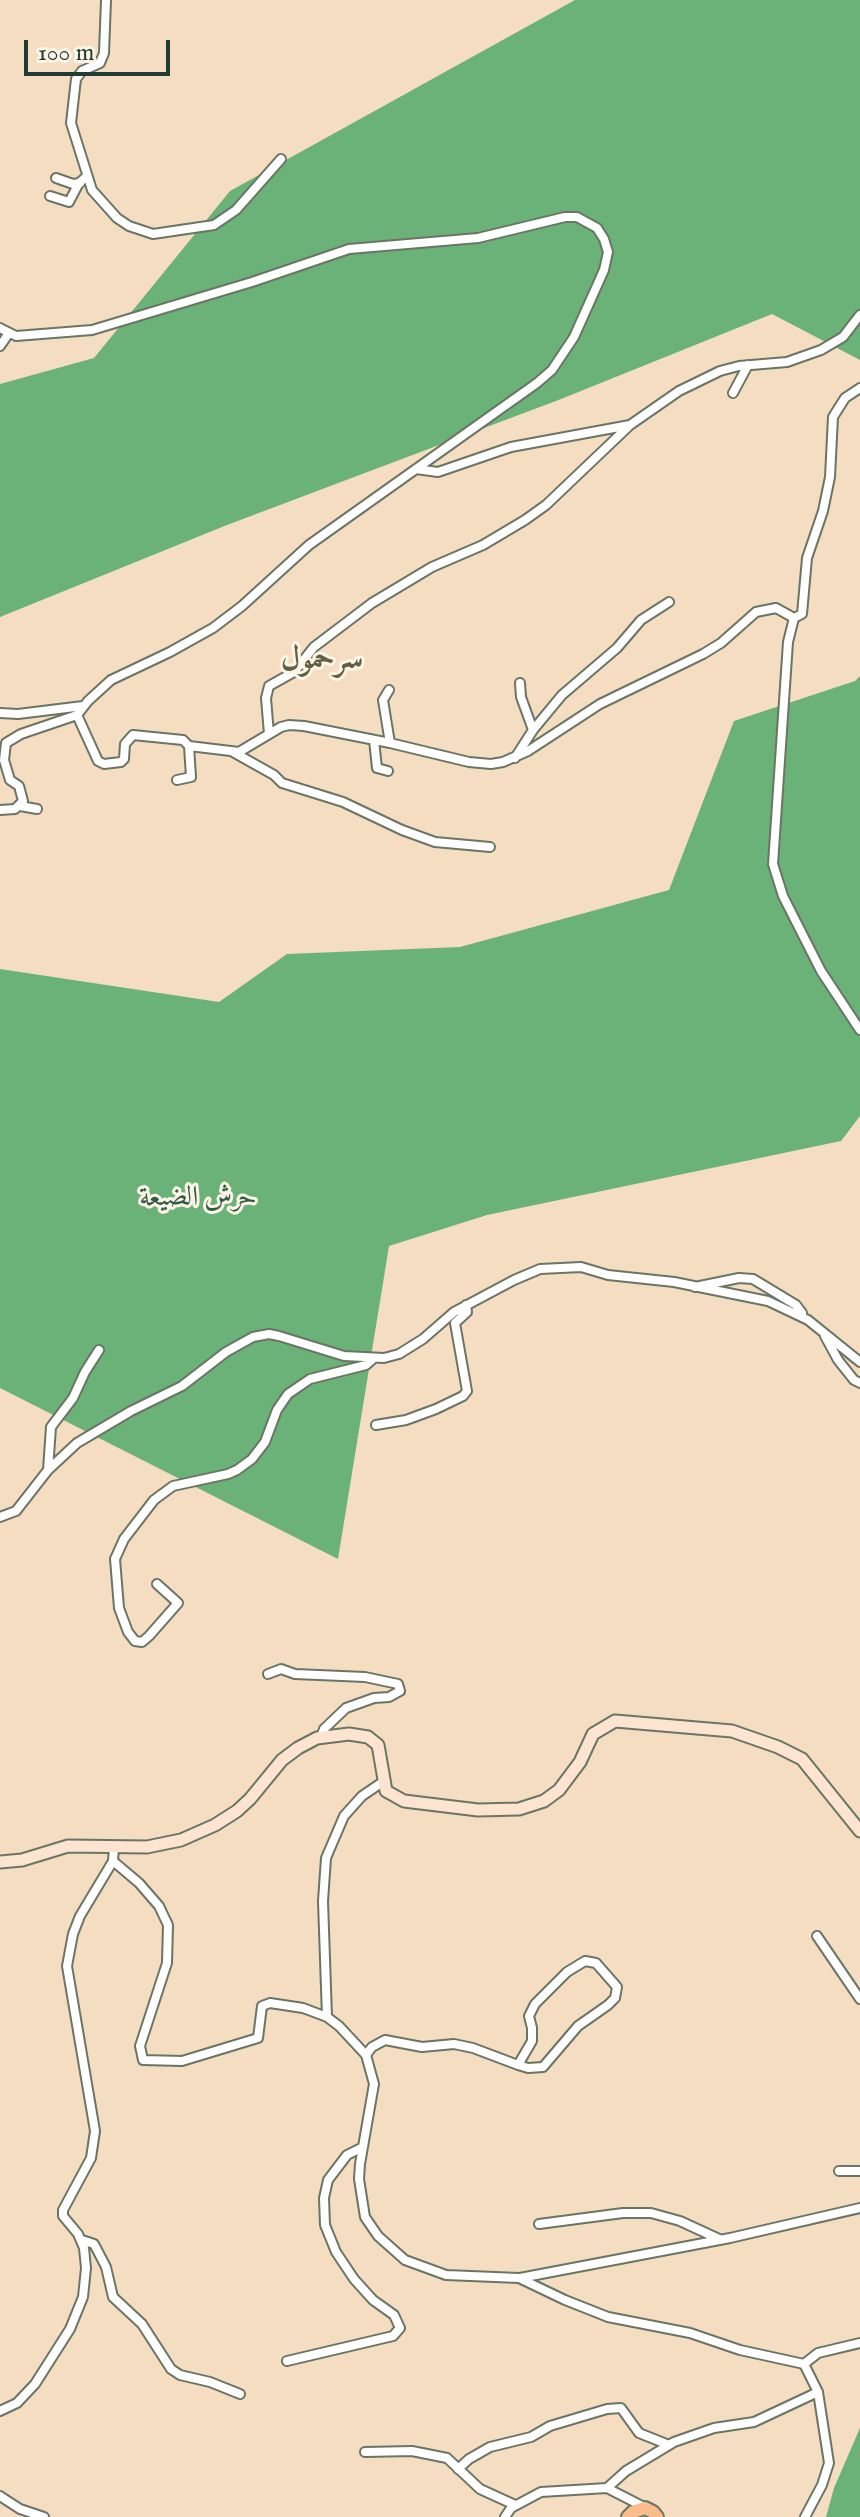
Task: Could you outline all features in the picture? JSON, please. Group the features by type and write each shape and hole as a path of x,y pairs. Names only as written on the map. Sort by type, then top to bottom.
{"main road":[{"path":"628,2517 645,2508 655,2514"}],"street":[{"path":"106,0 104,53 100,63 82,71 76,79 71,103 72,132 85,181 109,209 129,226 153,234 214,225 236,210 281,159"},
{"path":"56,178 85,181"},
{"path":"50,196 69,202 85,181"},
{"path":"0,346 3,331 25,336 70,333 117,324 349,249 478,238 565,217 577,217 597,228 608,252 604,270 564,355 537,383 309,545 213,628 111,680 77,715 21,734 6,743 4,760 10,780 19,786 23,801 15,809 0,810"},
{"path":"269,734 266,698 269,686 294,672 314,647 372,603 432,567 509,531 546,505 630,425 679,391 720,371 787,362 821,350 843,337 860,315"},
{"path":"733,393 748,365"},
{"path":"794,618 802,614 807,558 828,488 833,417 845,398 860,388"},
{"path":"416,469 438,472 511,447 630,425"},
{"path":"515,758 533,730 582,675 617,648 641,620 669,602"},
{"path":"77,715 98,761 104,764 124,759 125,744 133,735 183,740 189,746 239,752 281,727 304,726 469,762 491,764 515,758 600,704 712,648 756,612 776,608 794,618"},
{"path":"794,618 784,674 784,719 773,864 783,896 821,971 860,1030"},
{"path":"520,683 521,697 533,730"},
{"path":"389,690 383,700 390,743"},
{"path":"0,713 18,714 83,706"},
{"path":"374,740 377,768 388,771"},
{"path":"177,780 191,777 189,746"},
{"path":"232,752 274,775 282,783 343,802 402,830 435,842 490,847"},
{"path":"20,806 37,809"},
{"path":"0,1517 16,1511 48,1470 77,1443 182,1386 226,1352 253,1337 269,1334 344,1356 374,1358 399,1354 466,1305 525,1274 551,1267 581,1267 608,1275 674,1282 756,1298 808,1320 860,1362"},
{"path":"692,1287 739,1278 753,1279 796,1305 808,1320"},
{"path":"376,1425 406,1420 436,1409 467,1391 455,1323 467,1312 466,1305"},
{"path":"822,1331 838,1360 860,1383"},
{"path":"48,1470 51,1427 73,1398 99,1350"},
{"path":"157,1584 178,1603 149,1636 142,1642 135,1641 119,1608 115,1559 124,1539 161,1493 173,1486 237,1470 252,1459 265,1442 277,1410 288,1394 310,1379 366,1365 374,1358"},
{"path":"268,1674 281,1669 295,1674 365,1677 398,1684 400,1691 389,1697 346,1708 324,1729 321,1737"},
{"path":"0,1862 16,1861 68,1846 167,1844 223,1821 250,1799 286,1756 321,1737 355,1734 374,1740 381,1750 386,1791 404,1801 478,1810 519,1809 544,1801 559,1790 580,1762 593,1734 615,1721 732,1731 778,1747 802,1759 860,1831"},
{"path":"327,2017 323,1901 326,1858 344,1816 362,1796 384,1781"},
{"path":"0,2411 17,2403 35,2384 77,2315 86,2278 82,2240 63,2216 63,2210 93,2152 95,2131 67,1966 80,1916 113,1861 114,1847"},
{"path":"113,1861 139,1883 159,1906 168,1925 167,1963 140,2046 143,2060 182,2061 258,2038 262,2006 270,2003 289,2004 327,2017 366,2055 374,2090 359,2179 365,2217 391,2249 422,2268 446,2275 519,2278 860,2208"},
{"path":"817,1936 860,1999"},
{"path":"366,2055 372,2047 385,2040 422,2047 454,2044 518,2065 537,2069 543,2067 578,2026 615,1998 617,1987 596,1963 585,1961 567,1972 535,2004 529,2016 532,2041 518,2065"},
{"path":"287,2361 393,2336 400,2328 394,2315 373,2300 354,2279 336,2252 325,2225 324,2198 328,2180 347,2155 363,2147"},
{"path":"839,2171 860,2171"},
{"path":"539,2224 623,2213 651,2213 680,2221 719,2239"},
{"path":"82,2240 94,2244 106,2267 113,2297 142,2324 171,2369 180,2375 240,2394"},
{"path":"519,2278 608,2317 690,2333 740,2350 804,2364"},
{"path":"804,2364 818,2353 860,2343"},
{"path":"804,2364 818,2392 829,2463 822,2485 805,2517"},
{"path":"607,2488 626,2471 669,2445 714,2428 754,2422 818,2392"},
{"path":"458,2469 490,2447 531,2437 550,2426 607,2409 621,2408 639,2433 669,2445"},
{"path":"365,2452 430,2453 447,2458 480,2489 515,2505"},
{"path":"505,2517 515,2505 541,2492 607,2488 655,2514"},
{"path":"0,2496 20,2509 44,2517"}],"green space":[{"path":"575,0 860,0 860,360 772,314 561,399 227,525 0,617 0,384 94,358 230,191"},
{"name":"حرش الضيعة","path":"860,676 860,1116 841,1141 487,1215 389,1246 338,1559 0,1388 0,969 219,1002 287,954 460,947 669,890 734,721 855,681"},
{"path":"860,2428 860,2517 826,2517 834,2488"}],"district":[{"name":"سرحمول","path":"322,661"}]}
